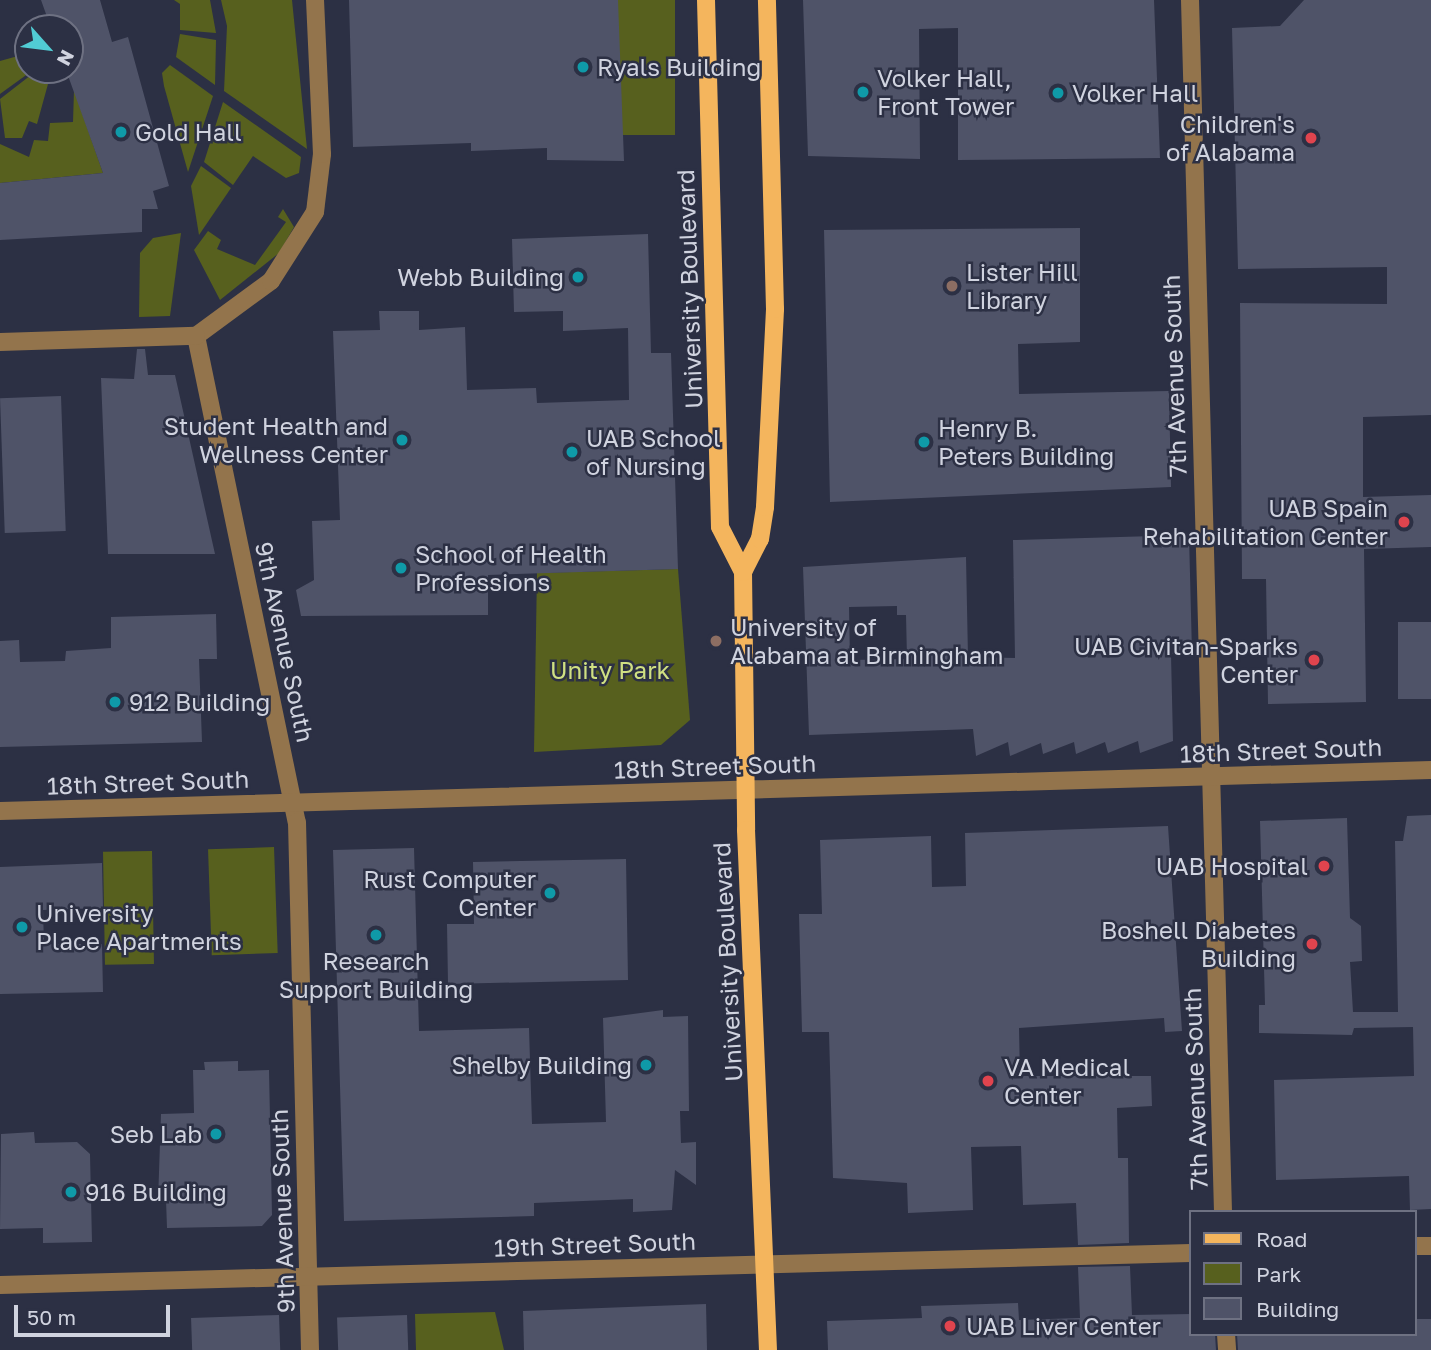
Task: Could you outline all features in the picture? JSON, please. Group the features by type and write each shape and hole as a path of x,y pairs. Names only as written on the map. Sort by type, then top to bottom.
{"main road":[{"name":"University Boulevard","path":"706,0 720,527 743,572 747,787 768,1350"},
{"name":"University Boulevard","path":"743,572 760,539 765,507 775,309 767,0"}],"street":[{"path":"0,342 196,336 271,281 315,212 322,164 315,0"},
{"name":"7th Avenue South","path":"1189,0 1223,1210"},
{"name":"9th Avenue South","path":"196,336 294,802 310,1350"},
{"name":"18th Street South","path":"0,811 747,787 1431,770"},
{"name":"19th Street South","path":"0,1285 1190,1252"}],"green space":[{"path":"174,0 210,0 216,33 180,30 180,4"},
{"path":"221,0 292,0 307,149 224,91 227,26"},
{"path":"618,0 675,0 675,135 618,135"},
{"path":"180,34 216,40 215,85 176,57"},
{"path":"14,57 14,84 0,94 0,61"},
{"path":"170,65 213,96 188,172 164,86 162,73"},
{"path":"19,84 48,84 37,124 29,121 22,138 5,138 0,99"},
{"path":"74,90 103,173 0,183 0,144 29,157 34,140 48,141 50,123 73,122"},
{"path":"223,102 301,157 299,173 286,178 253,156 233,185 204,162"},
{"path":"201,166 231,188 199,235 191,186"},
{"path":"283,209 294,227 279,253 220,300 194,250 208,231 221,240 217,249 255,265 286,222 278,217"},
{"path":"181,233 170,316 139,317 140,253 153,238"},
{"name":"Unity Park","path":"678,569 690,720 661,745 534,752 537,573"},
{"path":"274,847 278,953 212,955 208,849"},
{"path":"152,851 154,964 105,965 103,852"},
{"path":"495,1312 504,1350 416,1350 415,1314"}],"building":[{"name":"Gold Hall","path":"41,0 100,0 112,42 128,37 169,186 153,191 158,209 142,209 142,232 0,240 0,183 103,173 71,84 84,84 84,14 46,14"},
{"path":"349,0 618,0 624,161 547,160 547,148 471,151 471,143 353,147"},
{"name":"Volker Hall","path":"803,0 1154,0 1160,158 958,160 958,28 919,29 920,159 808,156"},
{"path":"1304,0 1431,0 1431,415 1363,417 1363,497 1431,495 1431,547 1364,549 1366,702 1268,704 1266,579 1242,579 1240,303 1387,304 1387,267 1238,269 1232,28 1280,26"},
{"path":"1080,228 1080,342 1018,344 1019,394 1169,391 1171,487 830,502 824,230"},
{"path":"648,234 651,353 671,353 678,569 488,575 488,615 301,616 296,590 314,580 312,521 340,520 333,331 380,330 379,311 419,311 419,330 465,327 467,390 536,388 537,403 629,400 628,328 563,331 563,311 514,312 512,239"},
{"path":"137,349 145,349 148,375 175,375 215,554 108,554 101,378 134,379"},
{"path":"61,396 66,531 5,533 0,398"},
{"path":"1189,535 1192,653 1171,654 1173,741 1140,753 1138,741 1108,753 1105,742 1076,754 1074,742 1043,754 1041,743 1010,756 1008,742 976,756 973,729 809,735 803,567 966,557 968,657 1015,658 1013,540","holes":["897,606 897,615 906,615 907,659 850,660 849,607"]},
{"name":"912 Building","path":"216,614 217,659 199,659 202,742 0,747 0,641 19,640 20,662 65,661 66,651 111,648 111,617"},
{"path":"1398,622 1431,622 1431,699 1398,699"},
{"path":"1431,815 1431,1209 1410,1210 1409,1176 1276,1180 1274,1080 1414,1076 1413,1027 1354,1028 1352,1035 1259,1033 1259,1005 1265,1005 1260,821 1347,818 1350,918 1361,926 1362,961 1350,962 1353,1012 1398,1012 1395,841 1403,841 1407,816"},
{"path":"1168,826 1182,1031 1165,1032 1164,1018 1019,1028 1020,1076 1151,1076 1152,1106 1117,1108 1118,1158 1128,1158 1129,1243 1078,1245 1076,1203 1023,1205 1021,1146 971,1147 973,1210 908,1213 907,1183 833,1178 829,1032 802,1032 799,914 822,914 820,840 931,836 932,887 966,886 965,833"},
{"path":"414,848 419,1031 529,1028 532,1124 606,1122 603,1018 663,1010 663,1017 688,1016 689,1111 680,1111 681,1143 696,1142 696,1185 675,1170 672,1210 633,1212 633,1199 534,1203 534,1216 344,1221 333,850"},
{"name":"Rust Computer Center","path":"626,859 628,980 448,984 447,924 474,924 473,862"},
{"name":"University Place Apartments","path":"102,863 103,908 43,910 44,944 102,944 103,992 0,994 0,867"},
{"name":"Seb Lab","path":"238,1061 238,1071 269,1070 272,1215 262,1226 167,1228 166,1200 158,1201 161,1114 194,1113 193,1070 205,1070 204,1062"},
{"path":"34,1132 35,1143 77,1142 90,1154 92,1242 43,1243 43,1228 0,1229 1,1134"},
{"path":"1130,1266 1132,1315 1190,1314 1190,1336 1215,1336 1216,1350 828,1350 827,1321 922,1318 921,1306 1018,1303 1019,1320 1080,1318 1078,1267"},
{"path":"706,1304 707,1350 524,1350 523,1311"},
{"path":"279,1315 280,1350 192,1350 191,1318"},
{"path":"407,1315 408,1350 338,1350 337,1317"},
{"path":"1417,1319 1431,1319 1431,1350 1238,1350 1237,1336 1417,1336"}],"place":[{"name":"Ryals Building","path":"583,67"},
{"name":"Volker Hall, Front Tower","path":"863,92"},
{"name":"Volker Hall","path":"1058,93"},
{"name":"Gold Hall","path":"121,132"},
{"name":"Children's of Alabama","path":"1311,138"},
{"name":"Webb Building","path":"578,277"},
{"name":"Lister Hill Library","path":"952,286"},
{"name":"Student Health and Wellness Center","path":"402,440"},
{"name":"Henry B. Peters Building","path":"924,442"},
{"name":"UAB School of Nursing","path":"572,452"},
{"name":"UAB Spain Rehabilitation Center","path":"1404,522"},
{"name":"School of Health Professions","path":"401,568"},
{"name":"University of Alabama at Birmingham","path":"716,641"},
{"name":"UAB Civitan-Sparks Center","path":"1314,660"},
{"name":"912 Building","path":"115,702"},
{"name":"UAB Hospital","path":"1324,866"},
{"name":"Rust Computer Center","path":"550,893"},
{"name":"University Place Apartments","path":"22,927"},
{"name":"Research Support Building","path":"376,935"},
{"name":"Boshell Diabetes Building","path":"1312,944"},
{"name":"Shelby Building","path":"646,1065"},
{"name":"VA Medical Center","path":"988,1081"},
{"name":"Seb Lab","path":"216,1134"},
{"name":"916 Building","path":"71,1192"},
{"name":"UAB Liver Center","path":"950,1326"}]}
